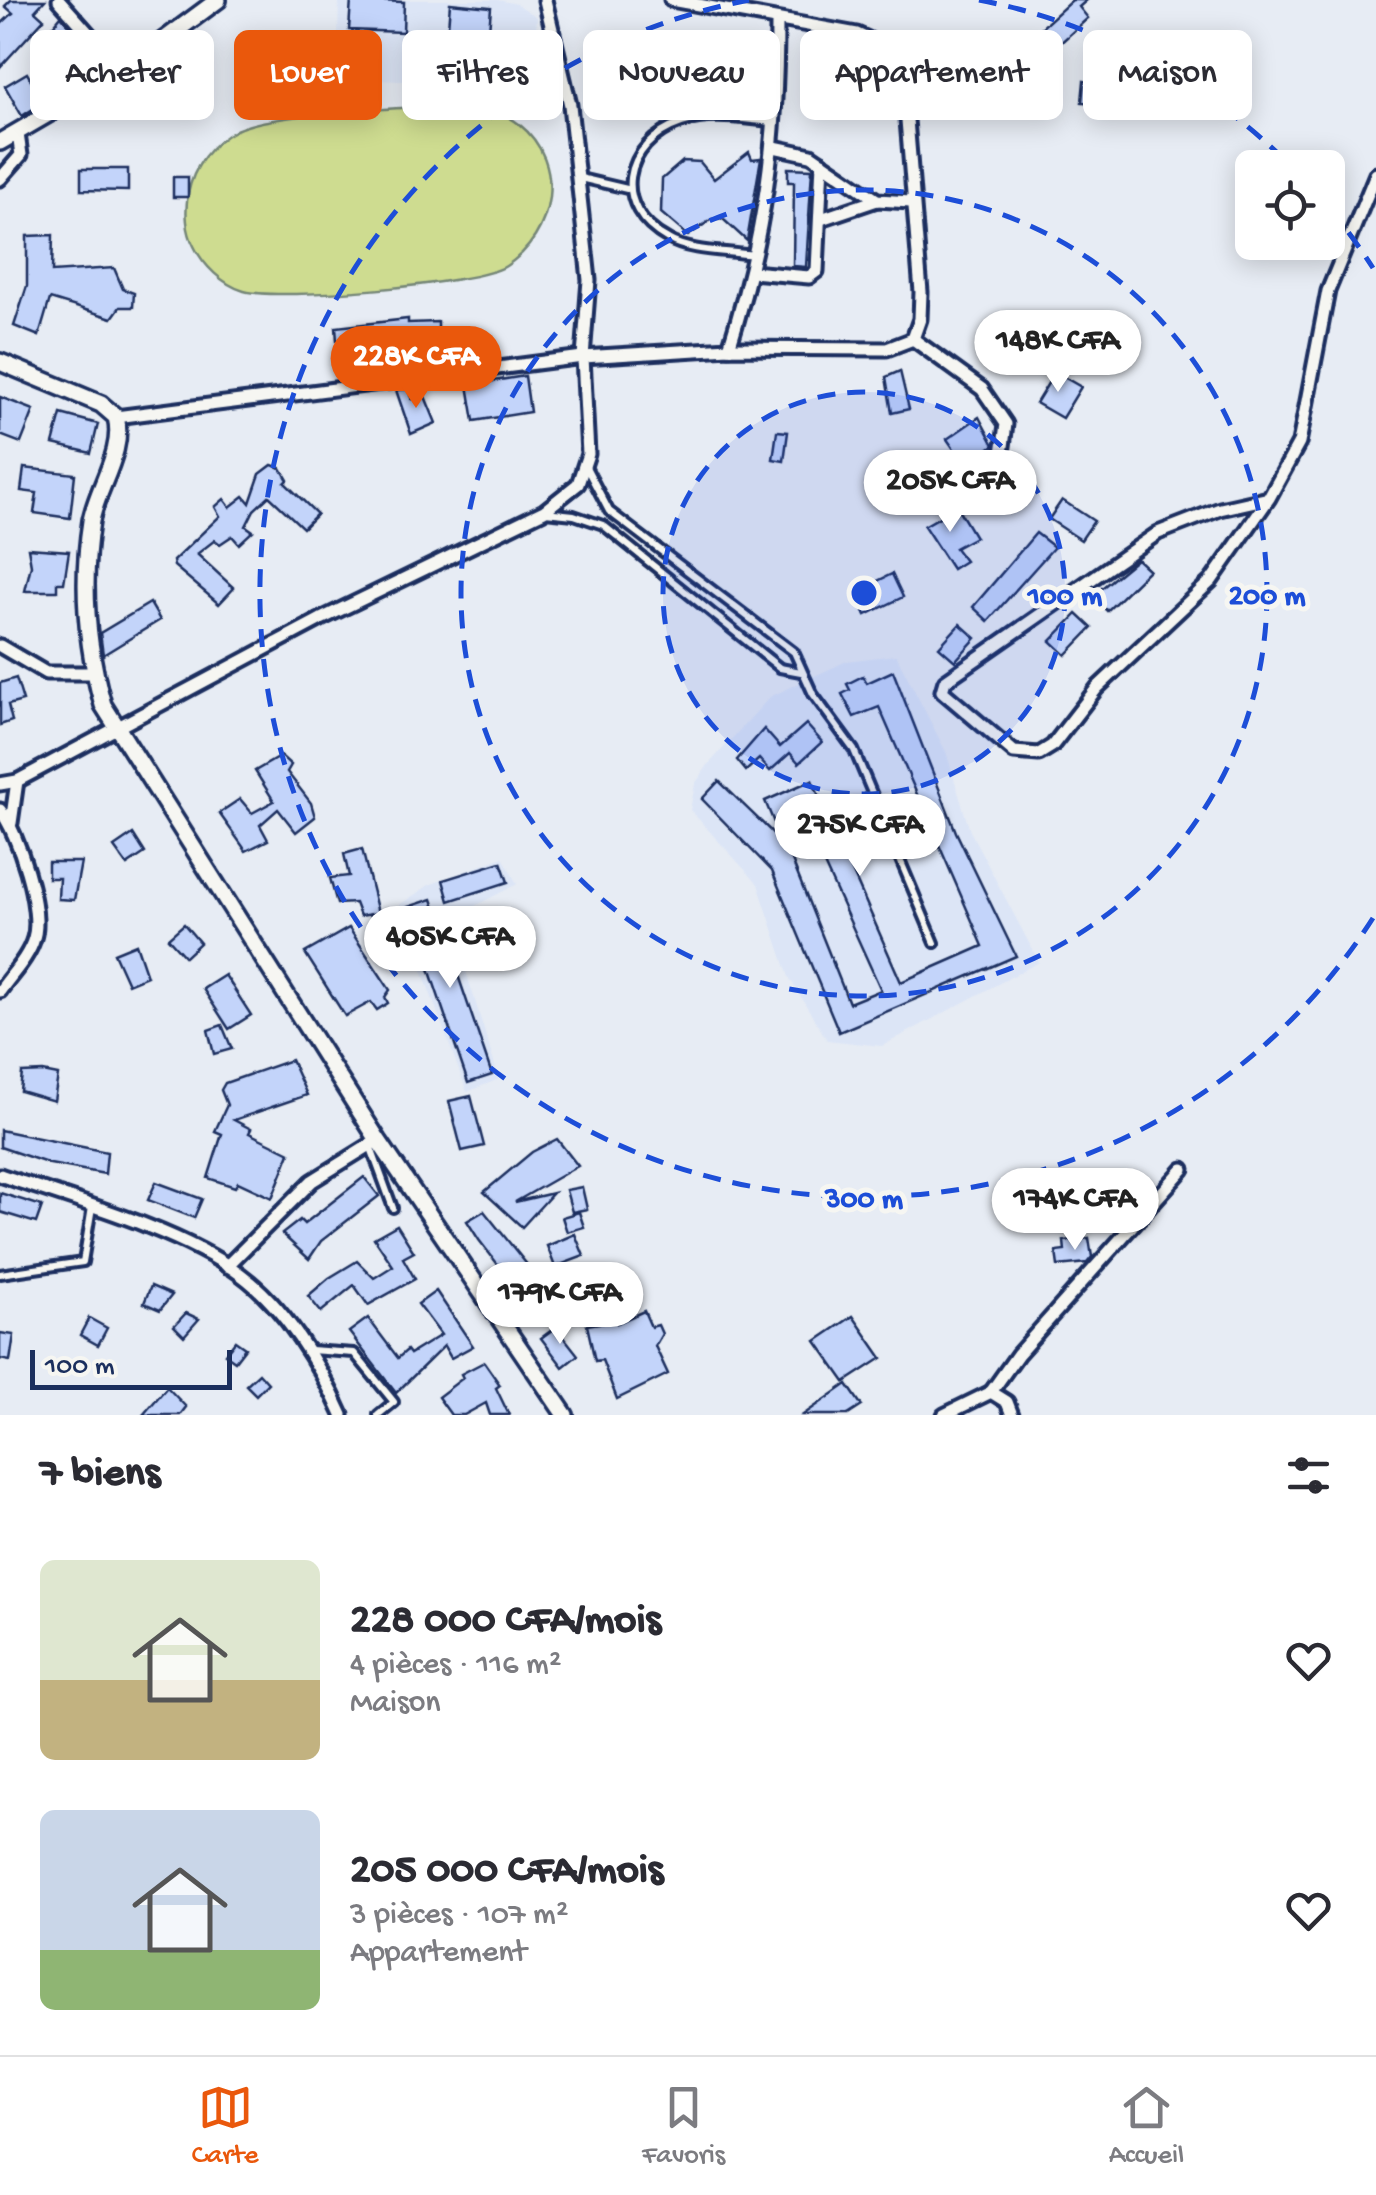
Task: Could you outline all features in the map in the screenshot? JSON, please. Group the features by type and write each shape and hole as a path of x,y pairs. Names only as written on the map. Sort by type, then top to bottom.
{"street":[{"path":"59,0 86,30"},
{"path":"177,30 218,0"},
{"path":"0,784 17,781 321,619 544,512 566,497 586,467 583,357 589,280 570,105 545,0"},
{"path":"116,418 583,357 729,348 888,349 913,338 920,320 921,292 904,83 895,59 881,44 857,34 671,0"},
{"path":"729,348 755,256 774,148 777,22"},
{"path":"0,142 41,120"},
{"path":"0,179 21,155 18,134"},
{"path":"774,148 822,162 877,200"},
{"path":"751,272 809,277 817,271 822,162"},
{"path":"1269,498 1186,519 1144,540 945,681 942,691 1014,752 1039,754 1052,746 1097,688 1212,581 1269,498 1299,443 1328,291 1376,174"},
{"path":"820,220 877,200 911,202"},
{"path":"913,338 982,389 1006,424 1001,461 968,500"},
{"path":"0,362 102,404 116,418 118,441 97,496 90,535 86,634 94,673 115,729 375,1144 565,1415"},
{"path":"0,646 46,673 94,673"},
{"path":"11,823 17,781"},
{"path":"0,810 11,823 36,909 37,928 33,944 0,991"},
{"path":"227,1266 312,1182 375,1144"},
{"path":"944,1415 991,1392 1018,1354 1183,1169"},
{"path":"0,1175 92,1206 227,1266 262,1294 304,1349 342,1415"},
{"path":"991,1392 1007,1402 1012,1415"}],"lane":[{"path":"755,256 670,242 632,205 627,189 643,151 668,129 714,118 776,122"},
{"path":"575,176 627,189"},
{"path":"586,467 610,510 794,652 801,672 854,750 935,942"},
{"path":"544,512 574,514 602,525 780,668 801,672"},
{"path":"375,1144 393,1208"},
{"path":"0,1274 82,1262 92,1206"},
{"path":"304,1349 354,1353 394,1402 378,1415"}],"shaded area":[{"path":"339,0 498,0 517,4 537,17 536,30 402,30 402,81 382,80 382,30 338,30"},
{"path":"896,655 946,752 970,831 1039,962 882,1046 827,1040 789,977 758,884 690,810 695,784 708,765 770,697 847,661"},
{"path":"503,857 517,884 450,919 499,1079 467,1092 398,906 429,885"}],"green space":[{"path":"402,108 402,120 513,120 519,124 544,158 549,178 544,218 522,253 506,266 458,279 296,294 244,291 208,267 191,240 187,200 190,184 211,149 227,135 255,124 275,120 382,120 382,110"}],"building":[{"path":"11,0 45,0 35,11 44,19 0,67 0,25 13,13 5,6"},
{"path":"351,0 404,2 402,32 349,30"},
{"path":"1072,0 1087,0 1079,7 1088,18 1063,41 1063,30 1040,29"},
{"path":"450,3 491,7 489,30 448,30"},
{"path":"61,16 73,30 49,30"},
{"path":"27,73 30,111 22,116 5,86"},
{"path":"749,152 752,159 761,158 747,241 723,219 712,219 688,236 661,213 662,179 683,161 700,162 714,179"},
{"path":"788,168 812,169 806,267 793,266 794,182 788,182"},
{"path":"81,169 128,169 128,191 81,190"},
{"path":"173,177 188,177 188,197 173,197"},
{"path":"53,235 52,272 114,268 123,289 134,293 133,307 120,307 112,318 50,299 39,336 14,326 27,286 27,236"},
{"path":"408,319 408,323 438,322 438,336 337,341 336,327"},
{"path":"900,371 909,409 892,413 886,377"},
{"path":"1055,372 1081,387 1062,418 1036,403"},
{"path":"525,376 530,412 474,421 468,385"},
{"path":"408,389 412,399 424,394 436,423 411,434 396,390"},
{"path":"0,397 34,410 21,443 0,435"},
{"path":"61,414 98,424 91,453 53,444"},
{"path":"979,417 994,445 965,465 947,439"},
{"path":"777,431 788,432 784,461 773,459"},
{"path":"272,465 281,468 288,480 285,483 317,514 303,528 269,496 254,510 246,526 253,531 239,544 232,536 220,544 215,540 197,554 234,588 219,604 173,561 220,516 215,507 224,499 230,507 244,496 250,503 260,474"},
{"path":"24,468 75,474 70,518 34,513 37,493 21,491"},
{"path":"1062,500 1094,521 1081,540 1049,519"},
{"path":"957,507 975,537 955,548 965,561 952,569 924,526"},
{"path":"1036,533 1054,547 988,621 973,607"},
{"path":"28,548 69,551 64,583 57,583 57,591 25,591 31,565"},
{"path":"1137,559 1149,570 1107,611 1092,596"},
{"path":"892,574 903,597 866,615 855,592"},
{"path":"150,603 160,620 103,655 100,633"},
{"path":"1077,614 1092,628 1066,655 1051,641"},
{"path":"960,624 976,638 955,661 939,647"},
{"path":"893,671 956,832 1016,956 839,1032 772,871 702,799 719,781 782,842 765,801 812,780 901,982 983,946 879,707 854,717 842,694 850,690 847,684 863,676 867,683","holes":["809,831 881,990 849,1003 791,858 778,844"]},
{"path":"16,678 23,701 8,705 12,721 0,725 0,683"},
{"path":"806,724 822,742 799,763 790,753 770,771 759,759 746,771 737,760 764,729 780,747"},
{"path":"281,756 291,765 287,772 311,803 315,817 296,832 278,809 260,825 268,840 246,851 219,813 240,799 252,813 274,801 255,771"},
{"path":"133,834 145,853 127,865 114,847"},
{"path":"362,849 378,913 360,916 355,903 337,904 330,878 349,876 344,854"},
{"path":"48,862 81,862 74,900 58,899 59,878 48,878"},
{"path":"501,862 508,882 449,901 443,880"},
{"path":"432,899 492,1075 468,1083 408,907"},
{"path":"184,924 200,943 185,957 168,938"},
{"path":"349,928 390,990 385,997 388,1003 377,1010 371,1002 345,1016 305,953"},
{"path":"136,944 147,976 128,984 114,953"},
{"path":"225,975 251,1015 229,1029 203,989"},
{"path":"222,1025 232,1049 214,1054 208,1030"},
{"path":"291,1060 307,1095 234,1120 251,1129 249,1133 290,1153 272,1198 238,1182 235,1187 208,1178 222,1134 215,1131 227,1105 221,1090 225,1083"},
{"path":"22,1073 58,1075 54,1101 20,1091"},
{"path":"471,1096 484,1146 462,1151 449,1101"},
{"path":"0,1130 107,1152 105,1174 50,1164 0,1147"},
{"path":"557,1139 578,1166 515,1202 553,1193 522,1227 484,1192 532,1152"},
{"path":"364,1177 379,1196 321,1241 309,1259 282,1234 300,1220 304,1224"},
{"path":"156,1182 202,1199 194,1218 148,1200"},
{"path":"582,1187 587,1209 572,1212 566,1190"},
{"path":"0,1193 42,1206 36,1223 0,1212"},
{"path":"484,1211 529,1267 524,1271 541,1292 523,1297 479,1240 467,1221"},
{"path":"579,1212 584,1227 567,1232 562,1217"},
{"path":"397,1225 414,1252 403,1258 415,1279 368,1305 354,1285 321,1312 308,1296 329,1278 357,1261 374,1278 393,1266 374,1238"},
{"path":"575,1234 584,1256 555,1267 547,1246"},
{"path":"1089,1238 1092,1257 1087,1263 1058,1266 1056,1252 1065,1251 1064,1241"},
{"path":"151,1286 172,1295 160,1310 144,1303"},
{"path":"436,1291 473,1346 451,1358 444,1346 396,1393 349,1332 368,1318 398,1358 407,1350 410,1354 441,1335 418,1304"},
{"path":"644,1311 651,1327 658,1325 662,1334 655,1346 668,1374 617,1399 602,1360 595,1361 587,1325 616,1320 617,1323"},
{"path":"186,1313 199,1319 184,1336 174,1326"},
{"path":"853,1316 882,1358 845,1382 816,1341"},
{"path":"89,1318 107,1328 98,1345 80,1335"},
{"path":"556,1327 578,1355 563,1367 541,1338"},
{"path":"0,1333 14,1335 10,1361 0,1359"},
{"path":"235,1341 245,1348 235,1361 225,1354"},
{"path":"484,1362 500,1385 496,1388 509,1415 490,1415 486,1403 464,1415 451,1415 438,1397 463,1378 461,1374"},
{"path":"259,1373 268,1383 256,1395 246,1385"},
{"path":"847,1384 862,1406 848,1415 803,1415"},
{"path":"167,1387 186,1407 180,1415 143,1415"}]}
